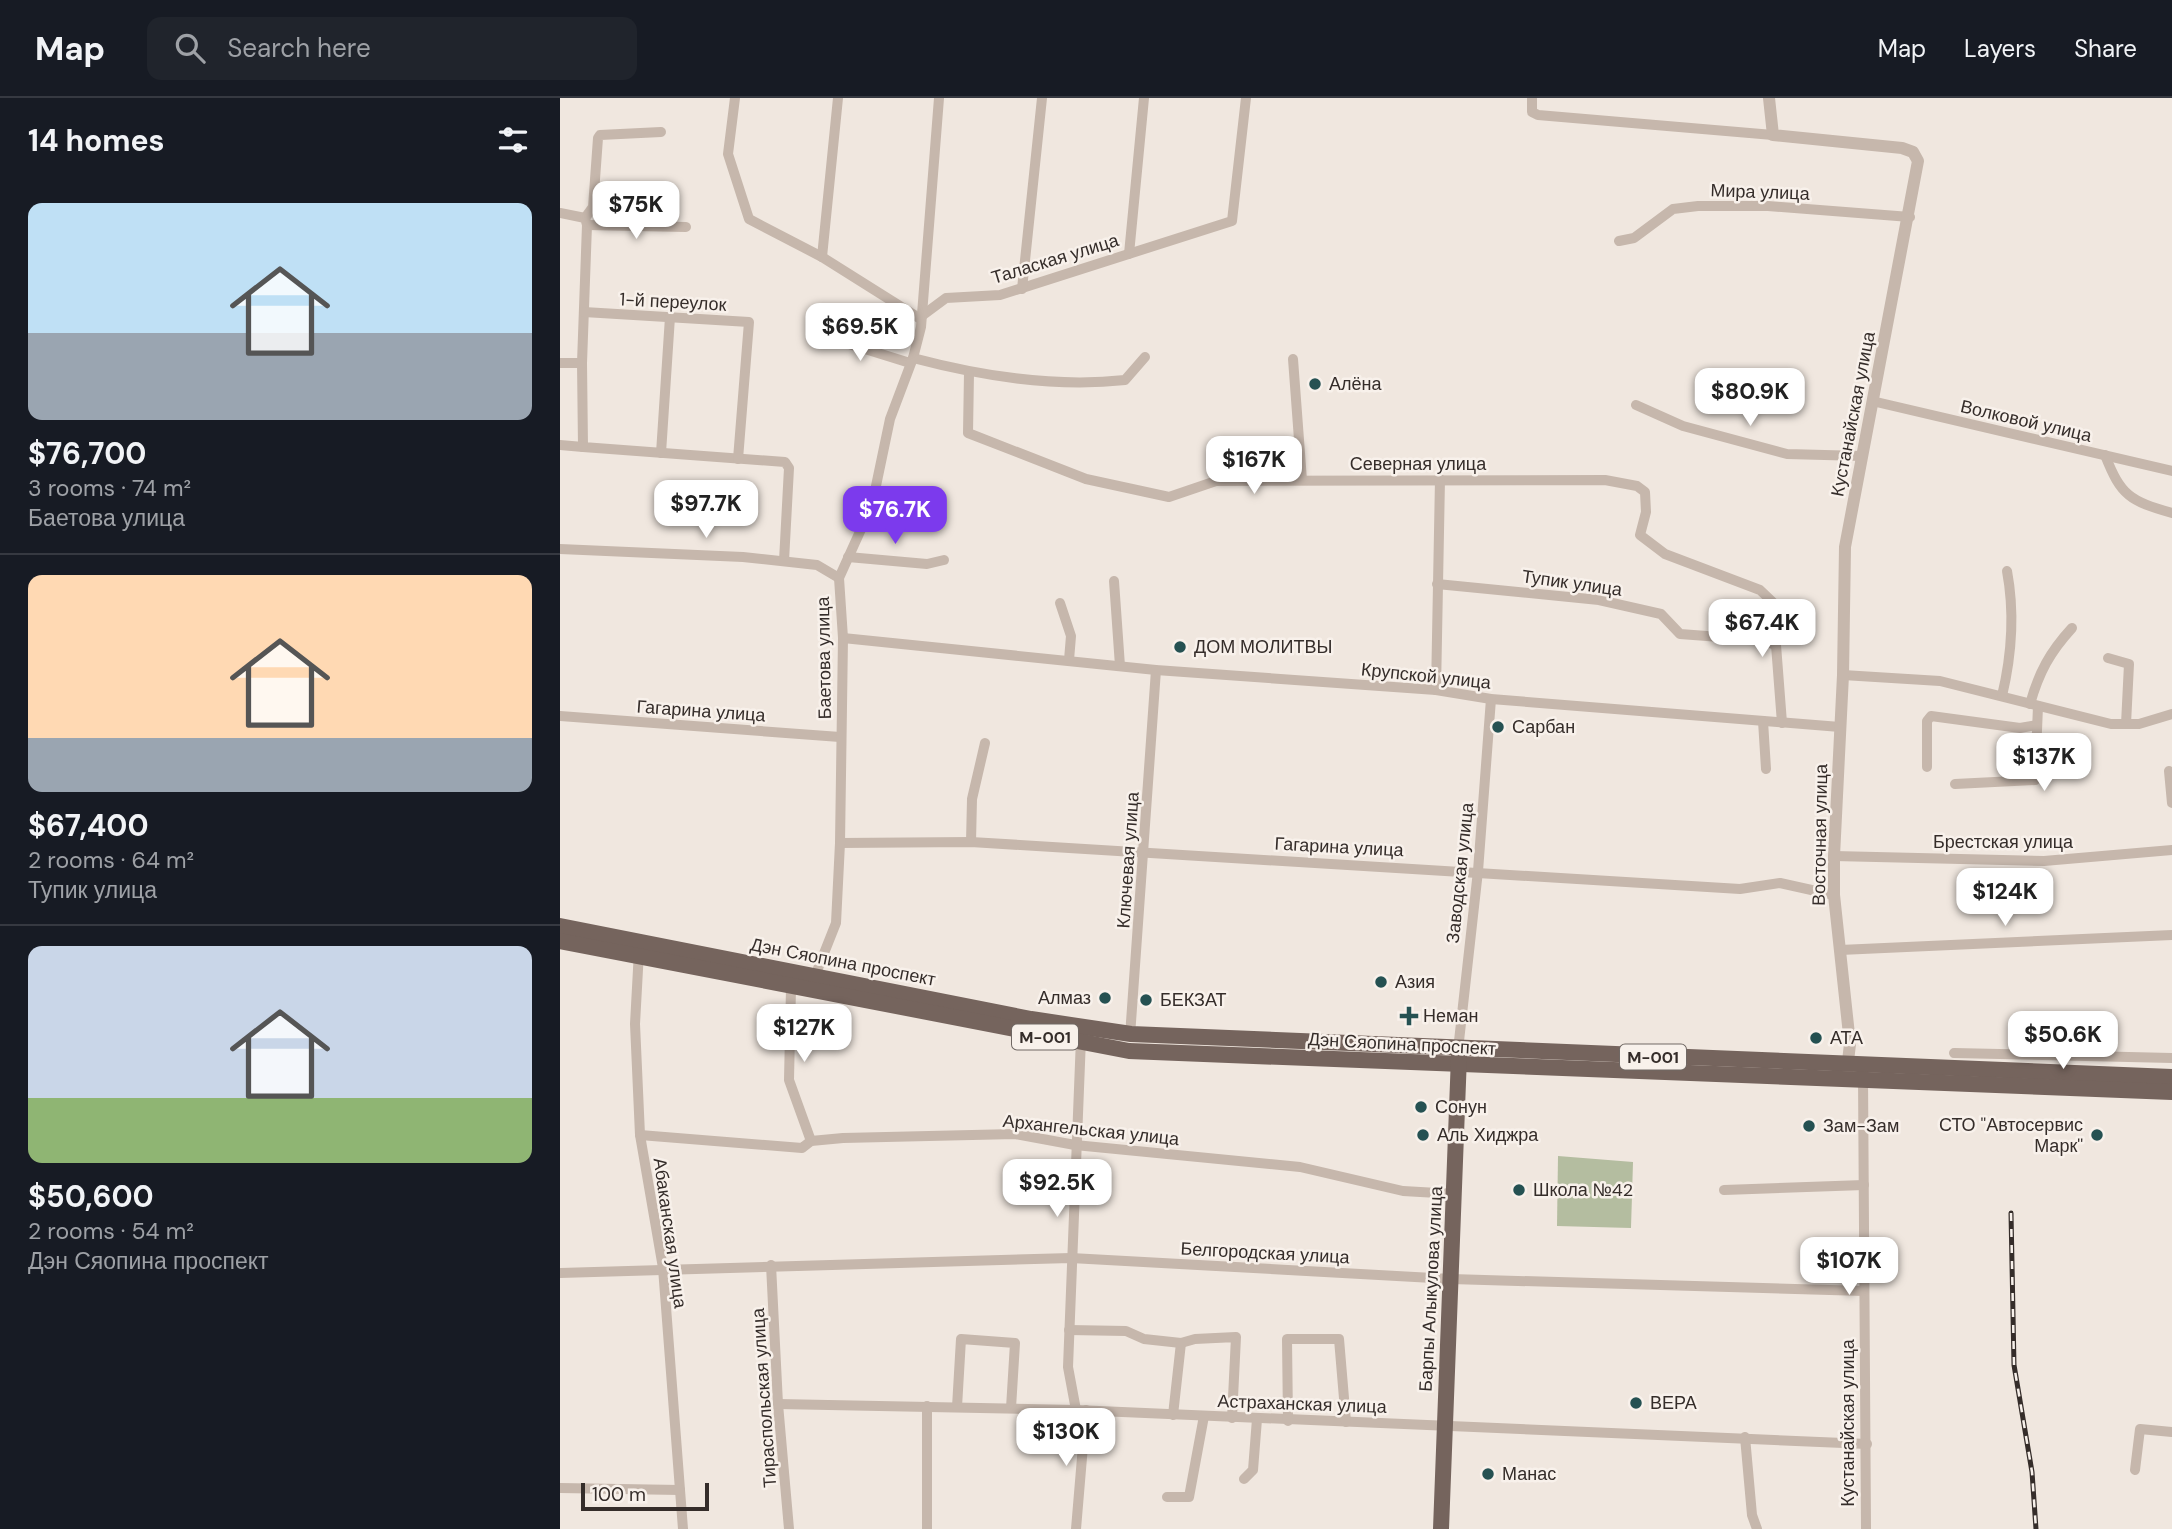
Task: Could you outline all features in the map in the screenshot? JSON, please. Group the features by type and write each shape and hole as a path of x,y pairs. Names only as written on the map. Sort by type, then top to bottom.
{"main road":[{"name":"M-001","path":"560,926 639,948"},
{"name":"M-001","path":"560,941 639,948"},
{"name":"Дэн Сяопина проспект","path":"639,948 815,976 1081,1035 1129,1051 1459,1058 1855,1072 2172,1077"},
{"name":"Дэн Сяопина проспект","path":"639,948 791,988 1081,1035 1131,1034 1459,1058"},
{"name":"Барпы Алыкулова улица","path":"1441,1529 1459,1058"},
{"name":"Дэн Сяопина проспект","path":"1855,1072 2172,1092"}],"street":[{"path":"735,98 728,154 749,219 821,257 919,318"},
{"path":"821,257 838,98"},
{"name":"Баетова улица","path":"815,976 836,923 843,638 839,578 872,505 890,419 912,361 921,327 919,318 939,98"},
{"path":"1022,289 1042,98"},
{"path":"1129,254 1144,98"},
{"name":"Талаская улица","path":"919,318 946,298 1000,295 1232,221 1246,98"},
{"path":"1532,98 1532,112 1538,115 1773,135 1769,98"},
{"path":"583,447 582,363 586,221 593,207 597,138 600,135 660,132"},
{"name":"Кустанайская улица","path":"1773,135 1902,148 1913,152 1918,162 1910,217 1845,547 1843,676"},
{"name":"Мира улица","path":"1619,241 1634,238 1673,209 1698,206 1768,206 1910,217"},
{"path":"560,213 586,221 686,227"},
{"name":"1-й переулок","path":"584,312 749,322 738,458"},
{"path":"661,453 670,317"},
{"path":"820,335 912,361 969,373 1095,384 1125,380 1145,357"},
{"path":"1293,359 1302,480"},
{"path":"560,363 582,363"},
{"name":"Северная улица","path":"969,373 968,433 1086,479 1169,497 1216,481 1605,480 1637,486 1645,492 1646,512 1640,535 1665,554 1760,590 1782,611 1776,645"},
{"name":"Волковой улица","path":"1872,401 2172,471"},
{"path":"1636,405 1683,426 1787,454 1862,456"},
{"path":"560,445 785,462 789,468 784,561"},
{"path":"2105,456 2117,486 2140,502 2172,513"},
{"path":"1436,690 1440,480"},
{"path":"560,549 743,556 817,565 839,578"},
{"path":"848,557 927,564 944,560"},
{"path":"2003,696 2012,657 2012,618 2007,571"},
{"path":"1114,581 1120,666"},
{"name":"Тупик улица","path":"1437,584 1599,600 1661,614 1680,634 1760,640 1776,645"},
{"path":"1060,603 1071,636 1069,660"},
{"path":"1955,784 2035,780 2037,725 2034,705 2042,667 2050,653 2072,628"},
{"name":"Крупской улица","path":"843,638 1156,670 1436,690 1491,699 1840,727"},
{"path":"1776,645 1783,723"},
{"path":"2108,658 2129,664 2126,724"},
{"name":"Ключевая улица","path":"1129,1051 1156,670"},
{"path":"1843,676 1940,681 2110,724 2139,724 2172,714"},
{"name":"Восточная улица","path":"1843,676 1834,895 1855,1072"},
{"name":"Заводская улица","path":"1459,1058 1478,871 1491,699"},
{"name":"Гагарина улица","path":"560,716 840,737"},
{"path":"1927,767 1927,721 1931,716 2020,728 2037,725"},
{"path":"1763,721 1766,769"},
{"path":"971,842 972,799 985,743"},
{"path":"2169,771 2172,803"},
{"name":"Гагарина улица","path":"840,843 971,842 1740,889 1780,883 1834,895"},
{"name":"Брестская улица","path":"1834,856 2043,861 2172,850"},
{"path":"1840,950 2172,935"},
{"name":"Абаканская улица","path":"639,948 635,1024 640,1135 663,1268 683,1529"},
{"path":"791,988 789,1080 811,1141"},
{"path":"1076,1529 1081,1410 1068,1367 1081,1035"},
{"path":"1954,1052 2172,1058"},
{"name":"Кустанайская улица","path":"1855,1072 1864,1185 1866,1529"},
{"name":"Архангельская улица","path":"640,1135 802,1148 811,1141 1015,1134 1075,1145 1300,1167 1403,1191 1455,1194"},
{"path":"1724,1190 1864,1185"},
{"name":"Белгородская улица","path":"560,1273 650,1268 1071,1258 1451,1279 1864,1291"},
{"name":"Тираспольская улица","path":"771,1265 778,1404 789,1529"},
{"path":"1069,1330 1126,1331 1144,1339 1181,1343 1195,1339 1236,1337 1232,1418"},
{"path":"957,1407 961,1339 1015,1343 1011,1408"},
{"path":"1288,1421 1287,1339 1339,1339 1346,1422"},
{"path":"1173,1415 1181,1343"},
{"name":"Астраханская улица","path":"778,1404 1081,1410 1867,1444"},
{"path":"926,1406 927,1529"},
{"path":"1167,1497 1189,1497 1204,1416"},
{"path":"1244,1479 1254,1470 1257,1419"},
{"path":"2135,1470 2140,1429 2172,1432"},
{"path":"1745,1437 1752,1515 1757,1529"},
{"path":"560,1488 680,1490"}],"green space":[{"path":"1558,1156 1633,1162 1631,1228 1557,1226"}],"railway":[{"path":"2011,1213 2014,1365 2032,1472 2036,1529"}],"place":[{"name":"Алёна","path":"1315,384"},
{"name":"ДОМ МОЛИТВЫ","path":"1180,647"},
{"name":"Сарбан","path":"1498,727"},
{"name":"Азия","path":"1381,982"},
{"name":"Алмаз","path":"1105,998"},
{"name":"БЕКЗАТ","path":"1146,1000"},
{"name":"Неман","path":"1409,1016"},
{"name":"АТА","path":"1816,1038"},
{"name":"Сонун","path":"1421,1107"},
{"name":"Зам-Зам","path":"1809,1126"},
{"name":"Аль Хиджра","path":"1423,1135"},
{"name":"СТО ''Автосервис Марк''","path":"2097,1135"},
{"name":"Школа №42","path":"1519,1190"},
{"name":"ВЕРА","path":"1636,1403"},
{"name":"Манас","path":"1488,1474"}]}
